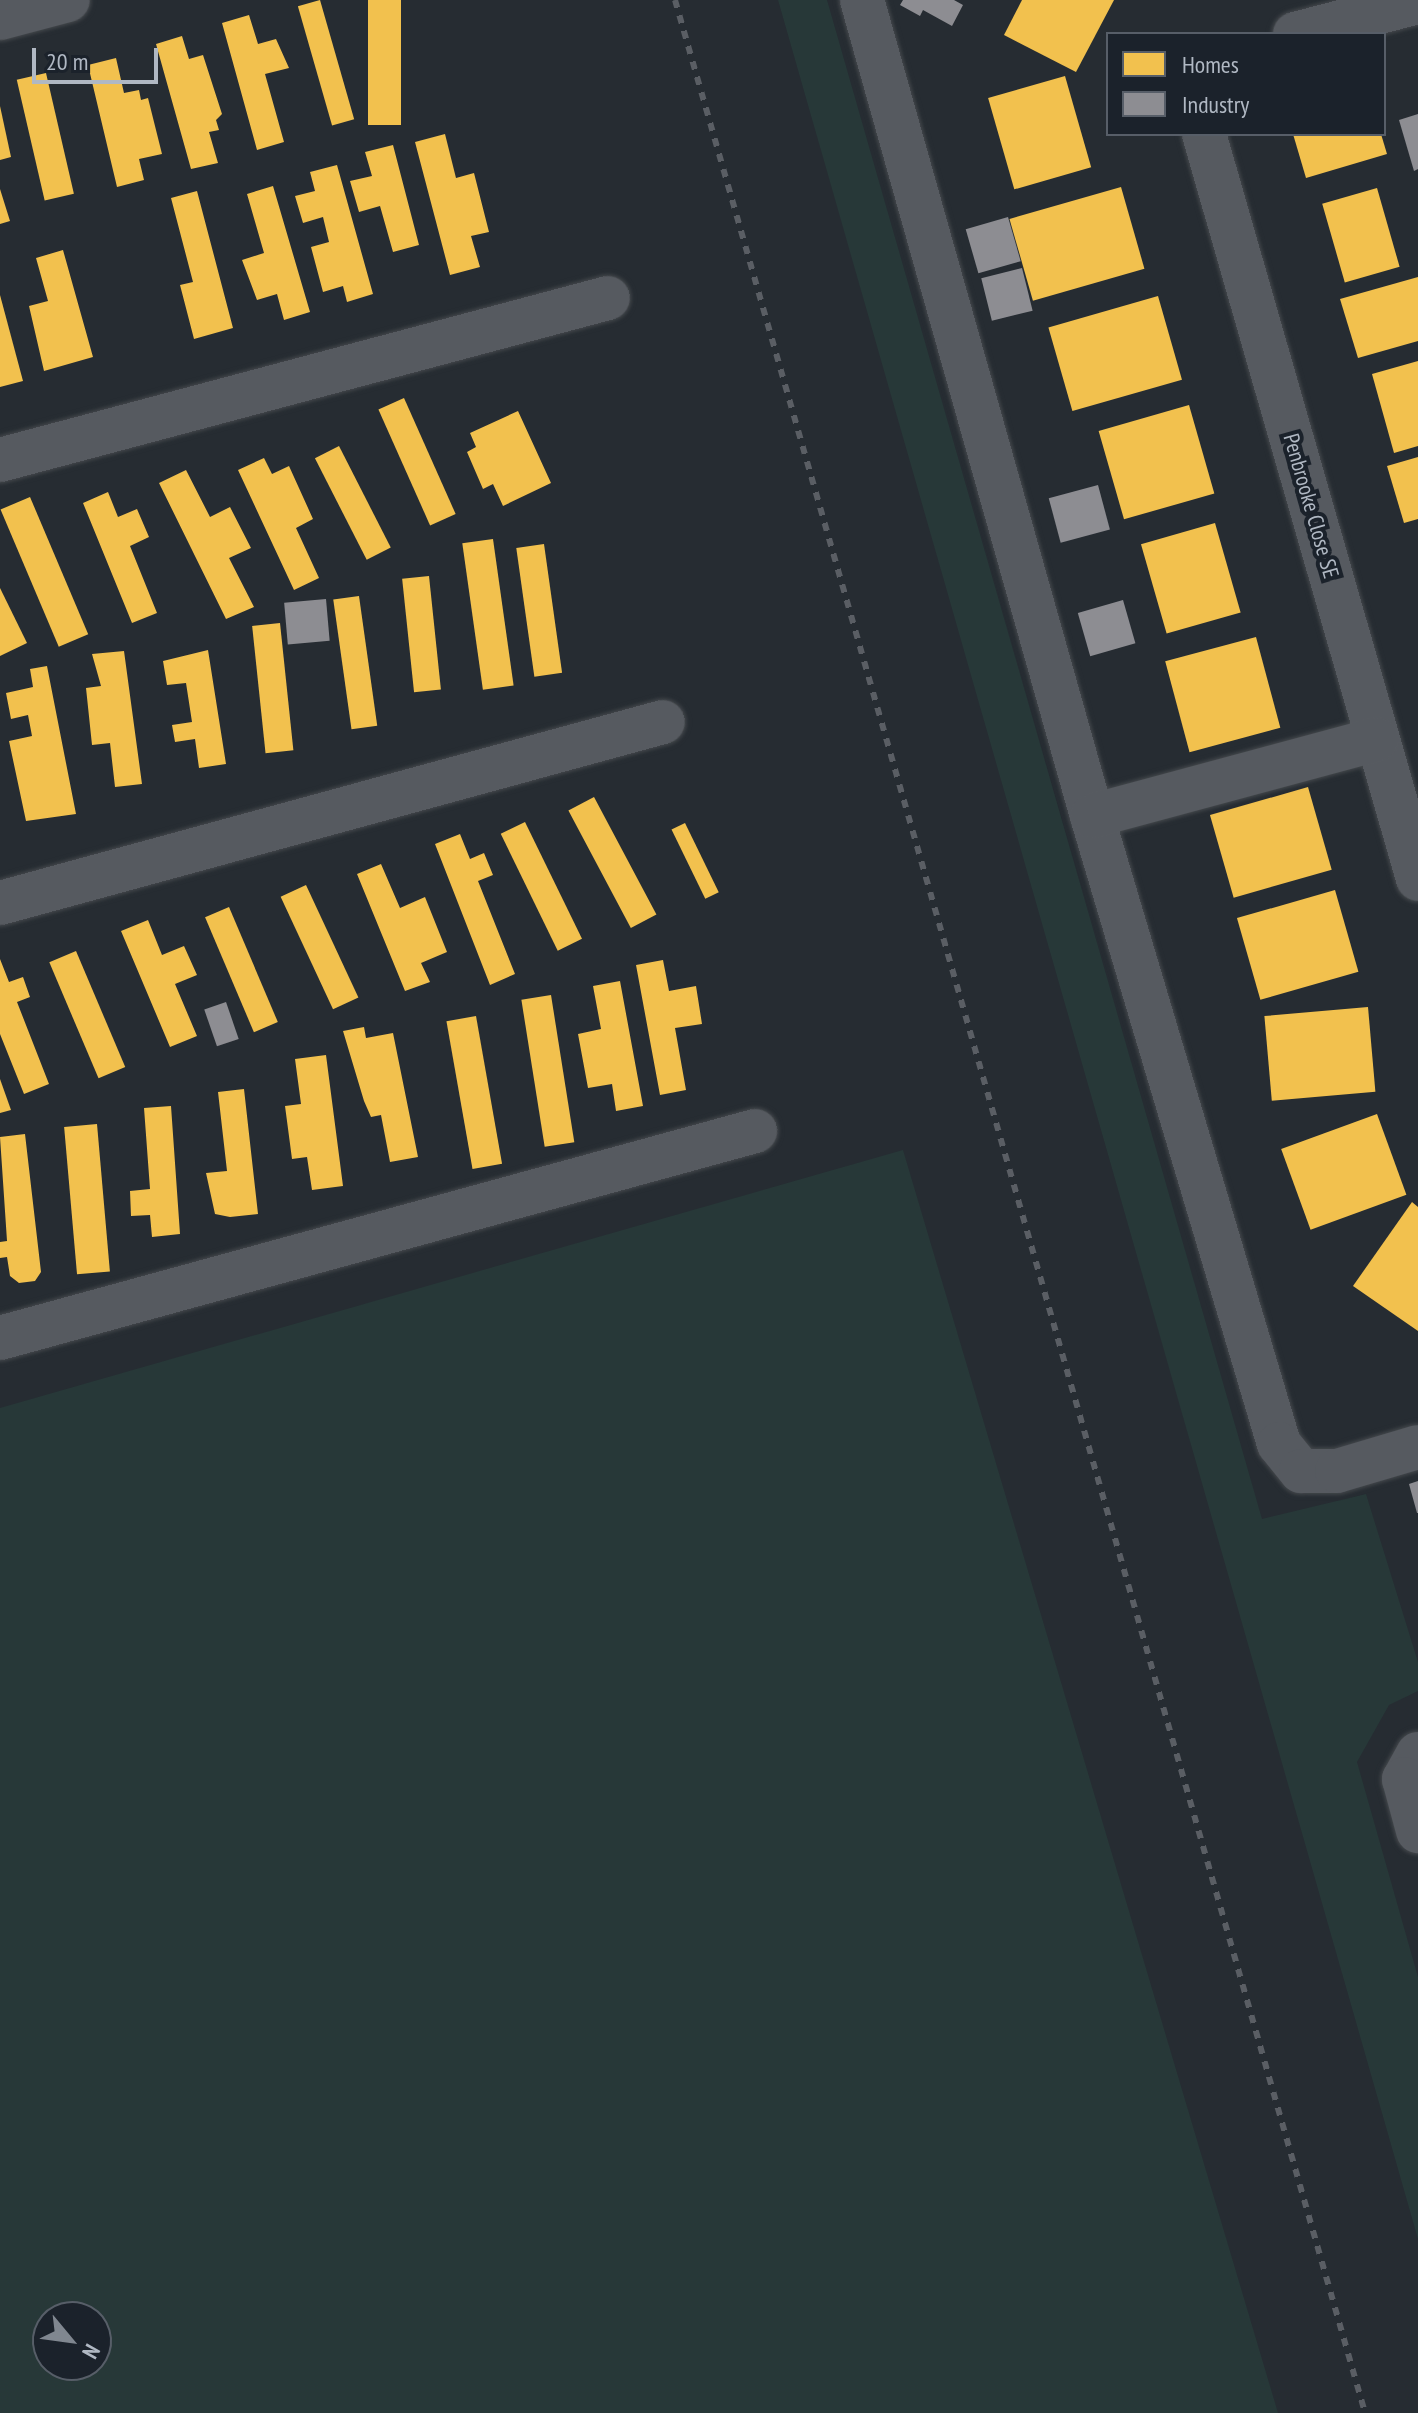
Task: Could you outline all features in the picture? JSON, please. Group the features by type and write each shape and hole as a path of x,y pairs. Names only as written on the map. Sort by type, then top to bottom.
{"street":[{"path":"0,18 68,0"},
{"path":"862,0 1092,816 1279,1444 1301,1471 1337,1471 1418,1447"},
{"path":"1303,32 1418,2"},
{"name":"Penbrooke Close SE","path":"1205,136 1418,879"},
{"path":"0,460 608,298"},
{"path":"0,903 663,722"},
{"path":"1092,816 1377,739"},
{"path":"0,1338 755,1131"},
{"path":"1418,1754 1404,1779 1418,1831"}],"shaded area":[{"path":"778,0 827,0 1262,1519 1366,1494 1418,1662 1418,1691 1389,1705 1357,1762 1418,1977 1418,2239"},
{"path":"903,1150 1278,2413 0,2413 0,1408"}],"building: Homes":[{"path":"320,0 354,119 332,126 298,6"},
{"path":"368,0 401,0 401,125 368,125"},
{"path":"1022,0 1114,0 1076,72 1004,35"},
{"path":"249,15 258,44 276,39 289,68 265,74 284,142 257,150 222,23"},
{"path":"182,36 189,59 203,55 222,114 216,120 219,130 209,132 218,163 191,169 156,44"},
{"path":"116,58 124,93 139,90 141,100 148,98 162,154 139,159 144,180 117,187 88,65"},
{"path":"46,73 74,194 45,201 17,80"},
{"path":"1065,76 1091,167 1014,189 988,98"},
{"path":"0,106 11,157 0,160"},
{"path":"445,134 456,178 474,173 489,232 471,236 480,267 450,275 415,142"},
{"path":"1294,136 1382,136 1387,154 1306,178"},
{"path":"393,145 419,245 393,252 380,206 359,212 350,181 372,176 365,152"},
{"path":"337,165 373,294 347,302 343,286 323,292 311,247 329,242 323,217 303,223 295,196 315,191 310,172"},
{"path":"273,186 310,312 284,320 277,294 257,300 242,260 264,253 247,194"},
{"path":"1121,187 1144,269 1033,301 1009,219"},
{"path":"1377,188 1400,267 1345,283 1322,204"},
{"path":"0,189 10,221 0,224"},
{"path":"197,191 233,328 194,339 180,285 193,282 171,198"},
{"path":"63,250 93,357 44,371 29,306 48,301 36,258"},
{"path":"1418,277 1418,341 1358,358 1340,299"},
{"path":"0,295 23,381 0,387"},
{"path":"1158,296 1182,380 1072,411 1048,327"},
{"path":"1418,361 1418,446 1394,453 1372,374"},
{"path":"404,398 456,514 430,525 378,409"},
{"path":"1189,405 1214,493 1124,519 1099,431"},
{"path":"518,411 551,483 503,506 493,484 483,489 467,452 476,447 470,433"},
{"path":"339,446 391,548 367,560 315,458"},
{"path":"1418,457 1418,519 1404,523 1387,466"},
{"path":"264,458 272,474 289,466 313,519 296,528 319,578 294,590 238,470"},
{"path":"186,470 210,517 230,507 251,548 229,558 254,607 226,619 159,483"},
{"path":"108,492 118,517 137,509 149,537 130,546 157,613 132,623 83,503"},
{"path":"30,497 88,634 59,647 1,510"},
{"path":"1215,523 1241,612 1167,634 1141,544"},
{"path":"493,539 514,686 483,690 462,543"},
{"path":"544,544 562,673 534,677 516,548"},
{"path":"429,576 441,689 414,692 402,579"},
{"path":"0,588 27,643 0,656"},
{"path":"359,596 377,726 351,729 333,600"},
{"path":"280,623 293,750 266,753 252,626"},
{"path":"1256,637 1280,728 1190,752 1165,661"},
{"path":"208,650 226,764 199,768 195,739 175,742 172,725 192,722 186,683 167,685 163,661"},
{"path":"124,651 142,784 115,787 110,743 92,745 86,688 101,686 92,654"},
{"path":"47,666 76,814 26,821 9,741 32,736 28,715 11,719 6,693 33,687 30,669"},
{"path":"1308,787 1332,870 1234,898 1210,815"},
{"path":"594,797 656,914 631,928 568,811"},
{"path":"525,822 582,939 558,951 501,834"},
{"path":"685,823 719,892 705,899 672,830"},
{"path":"460,834 470,859 484,853 493,875 478,881 515,974 490,985 435,844"},
{"path":"381,864 400,908 425,897 447,952 421,963 430,982 405,991 357,874"},
{"path":"306,885 358,997 333,1009 281,897"},
{"path":"1335,890 1358,972 1260,1000 1237,918"},
{"path":"229,907 278,1022 254,1032 205,917"},
{"path":"148,920 162,955 184,946 197,975 175,984 197,1036 170,1047 121,931"},
{"path":"76,951 125,1067 99,1078 49,962"},
{"path":"0,959 9,982 23,977 30,997 17,1002 49,1084 24,1094 0,1034"},
{"path":"663,960 669,991 696,986 702,1024 675,1028 686,1090 660,1095 636,965"},
{"path":"620,981 643,1106 616,1111 612,1084 588,1088 578,1034 601,1029 593,986"},
{"path":"551,995 574,1142 545,1147 521,1000"},
{"path":"1368,1007 1375,1092 1272,1101 1264,1016"},
{"path":"476,1016 502,1164 473,1169 446,1021"},
{"path":"364,1027 366,1038 393,1033 418,1157 390,1162 381,1115 371,1117 364,1101 343,1031"},
{"path":"326,1055 343,1186 312,1190 307,1157 292,1159 285,1106 301,1104 295,1059"},
{"path":"0,1079 11,1110 0,1113"},
{"path":"244,1089 258,1214 230,1217 215,1214 206,1173 227,1171 218,1092"},
{"path":"171,1106 180,1234 152,1237 150,1215 131,1216 130,1191 150,1189 144,1108"},
{"path":"1377,1114 1406,1195 1311,1230 1281,1149"},
{"path":"97,1124 110,1271 77,1274 64,1127"},
{"path":"25,1134 41,1272 35,1281 19,1283 10,1276 7,1257 0,1258 0,1242 7,1241 0,1137"},
{"path":"1412,1202 1418,1207 1418,1331 1353,1286"}],"building: Industry":[{"path":"903,0 954,0 963,5 952,26 923,10 920,16 900,5"},
{"path":"1418,114 1418,169 1414,171 1399,120"},
{"path":"1008,217 1021,261 978,273 966,229"},
{"path":"1022,268 1033,311 992,321 981,278"},
{"path":"1098,485 1110,529 1061,543 1049,498"},
{"path":"326,599 330,641 288,645 284,603"},
{"path":"1123,600 1135,643 1090,656 1078,613"},
{"path":"226,1002 239,1039 217,1046 204,1009"},
{"path":"1418,1481 1418,1513 1417,1513 1409,1484"}],"railway":[{"path":"675,0 1365,2413"}]}
